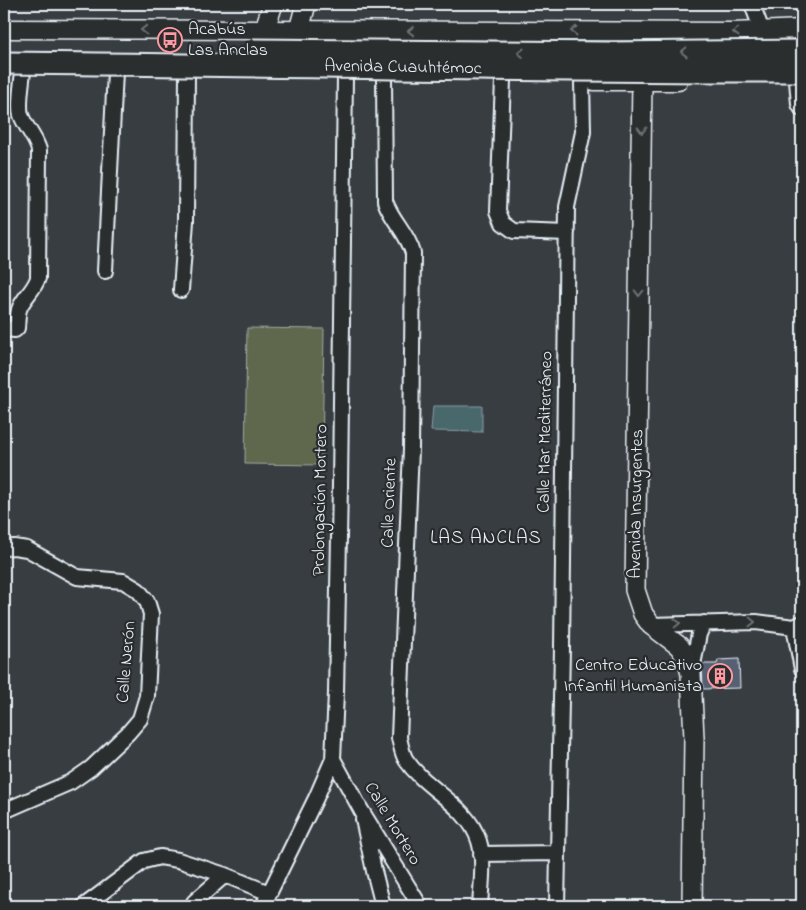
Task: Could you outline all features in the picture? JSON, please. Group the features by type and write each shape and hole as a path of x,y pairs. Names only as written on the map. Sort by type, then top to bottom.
{"main road":[{"path":"255,76 264,31 273,4"},
{"path":"287,77 306,4"},
{"name":"Avenida Cuauhtémoc","path":"4,48 609,54 802,51"},
{"name":"Avenida Cuauhtémoc","path":"13,67 238,65 611,71 801,79"},
{"name":"Avenida Insurgentes","path":"642,81 635,590 643,614 651,625 679,646 687,658 691,674 694,738 692,906"}],"street":[{"path":"752,4 762,32 801,79 799,104 802,109"},
{"path":"4,29 762,32 802,29"},
{"path":"4,71 13,67 287,77 582,81 801,79"},
{"path":"4,329 15,330 17,328 19,309 35,287 38,278 39,150 36,139 20,112 13,67"},
{"path":"105,271 115,72"},
{"path":"181,290 186,221 187,73"},
{"name":"Prolongación Mortero","path":"263,906 333,759 340,515 345,77"},
{"name":"Calle Oriente","path":"384,78 385,201 388,212 409,239 413,253 411,449 399,738 405,758 417,773 461,810 472,826 479,841 481,854 480,906"},
{"path":"503,80 498,211 503,223 514,231 567,234"},
{"name":"Calle Mar Mediterráneo","path":"557,906 567,206 583,132 582,81"},
{"name":"Calle Nerón","path":"4,548 27,549 77,577 124,581 138,590 147,601 151,614 147,696 140,719 91,768 71,782 4,810"},
{"path":"651,625 756,622 798,625 802,668"},
{"path":"691,674 699,634 704,623"},
{"name":"Calle Mortero","path":"333,759 361,810 420,906"},
{"path":"361,810 383,906"},
{"path":"481,854 557,853"},
{"path":"84,906 144,861 160,857 178,860 269,894"},
{"path":"194,902 225,876"}],"green space":[{"path":"247,328 324,329 322,465 245,464"}],"water":[{"path":"433,406 482,406 482,432 431,431"}],"building":[{"name":"Centro Educativo Infantil Humanista","path":"739,659 740,688 703,689 702,664 717,664 718,660"}],"place":[{"name":"Acabús Las Anclas","path":"170,40"},
{"name":"Centro Educativo Infantil Humanista","path":"720,676"}],"district":[{"name":"LAS ANCLAS","path":"486,538"}]}
